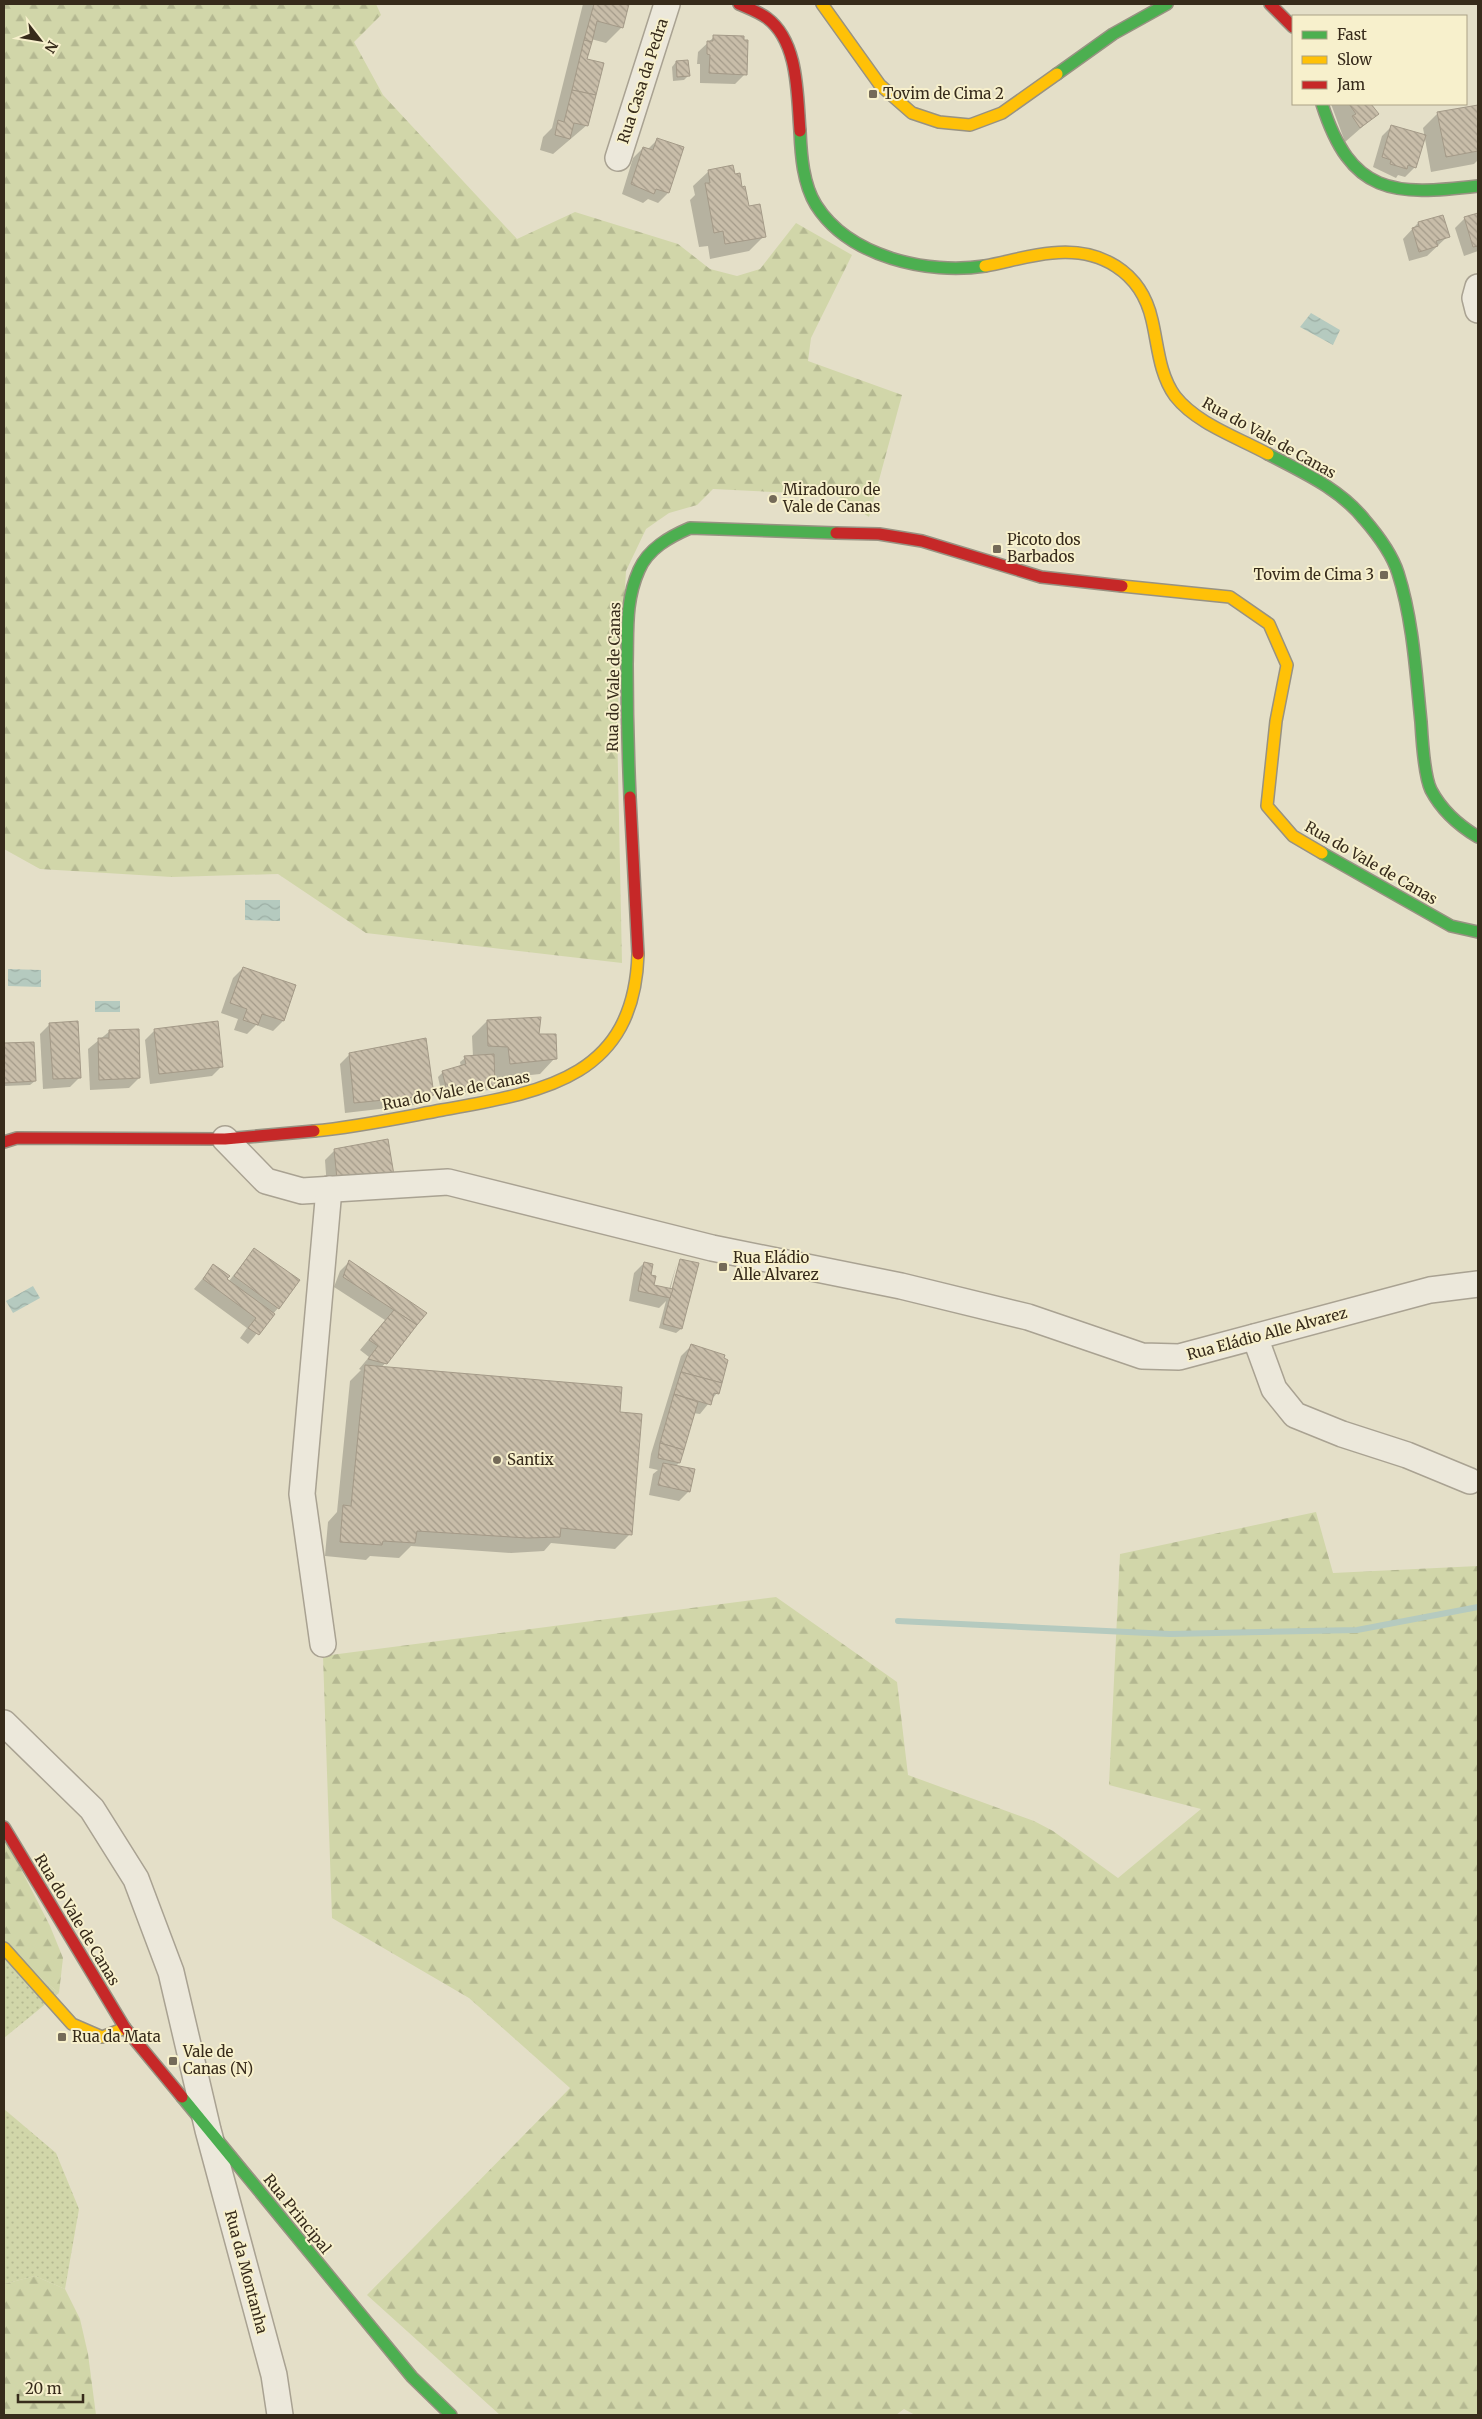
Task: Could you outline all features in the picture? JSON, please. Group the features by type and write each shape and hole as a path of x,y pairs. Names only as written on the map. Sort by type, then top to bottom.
{"street":[{"name":"Rua Casa da Pedra","path":"618,158 667,4"},
{"name":"Rua do Vale de Canas","path":"739,4 768,19 784,40 794,74 803,169 813,203 833,226 871,250 918,265 971,268 1048,251 1088,253 1116,265 1138,284 1150,309 1164,375 1175,396 1192,414 1329,486 1363,517 1398,572 1414,648 1423,745 1430,788 1445,812 1462,828 1478,838"},
{"path":"822,4 880,84 912,113 939,122 970,125 1002,113 1113,34 1167,4"},
{"path":"1270,4 1292,26"},
{"path":"1322,105 1328,127 1344,158 1365,177 1391,188 1422,192 1478,186"},
{"path":"1478,287 1475,298 1478,310"},
{"name":"Rua do Vale de Canas","path":"4,1142 17,1138 225,1139 335,1129 516,1096 554,1085 595,1060 617,1036 632,1000 638,956 627,725 628,602 639,569 652,551 671,536 690,528 879,534 922,541 1041,577 1230,597 1269,624 1287,665 1276,721 1267,806 1293,836 1451,926 1478,932"},
{"name":"Rua Eládio Alle Alvarez","path":"225,1139 266,1181 302,1190 448,1182 712,1248 901,1286 1028,1317 1142,1356 1179,1358 1430,1290 1478,1284"},
{"path":"322,1644 302,1494 329,1189"},
{"path":"1255,1337 1274,1389 1295,1415 1342,1434 1407,1455 1470,1481"},
{"name":"Rua da Montanha","path":"4,1723 92,1809 136,1879 171,1972 208,2130 274,2375 280,2415"},
{"name":"Rua do Vale de Canas","path":"4,1827 125,2028"},
{"path":"4,1948 72,2024 102,2037 125,2028"},
{"name":"Rua Principal","path":"125,2028 412,2377 451,2415"}],"green space":[{"path":"4,4 376,4 381,15 354,42 383,95 517,239 575,212 678,244 710,269 737,276 760,269 796,223 852,255 811,338 808,361 902,395 869,517 836,495 713,489 697,505 669,513 646,529 626,571 617,723 622,963 366,933 278,874 172,877 40,869 4,849"},
{"path":"1316,1512 1333,1573 1478,1566 1478,2415 915,2415 904,2409 896,2415 500,2415 367,2295 570,2088 469,1998 332,1918 323,1656 776,1597 897,1682 908,1775 1034,1821 1053,1831 1118,1878 1201,1809 1109,1785 1120,1554"},
{"path":"4,1836 50,1926 63,1958 59,1993 4,1948"},
{"path":"4,1948 59,1993 4,2038"},
{"path":"4,2109 56,2153 79,2209 65,2289 35,2276 4,2284"},
{"path":"35,2276 65,2289 80,2319 88,2354 96,2415 4,2415 4,2284"}],"water":[{"path":"1311,313 1340,330 1333,345 1300,327"},
{"path":"245,900 280,900 280,921 245,920"},
{"path":"8,969 41,970 41,987 8,986"},
{"path":"95,1001 120,1001 120,1012 95,1012"},
{"path":"33,1286 40,1298 13,1313 6,1301"}],"building":[{"path":"594,4 629,4 623,28 597,21 592,42 584,40"},
{"path":"713,35 744,36 744,40 748,40 747,75 709,73 710,55 707,54 707,41 713,41"},
{"path":"584,40 592,42 587,59 604,63 596,95 572,90"},
{"path":"688,60 690,76 677,77 676,61"},
{"path":"572,90 596,95 588,126 574,123 570,139 555,135 558,120 564,122"},
{"path":"1350,105 1372,105 1379,114 1360,128 1352,116 1356,114"},
{"path":"1478,105 1478,151 1446,157 1437,112"},
{"path":"1391,125 1426,135 1416,168 1408,165 1407,169 1390,164 1391,160 1382,157"},
{"path":"657,138 684,147 669,193 656,189 654,194 631,184 643,147 653,150"},
{"path":"733,165 735,174 740,173 742,187 745,186 749,206 760,204 766,237 725,244 723,231 714,233 705,183 710,183 708,170"},
{"path":"1478,213 1478,246 1473,247 1464,217"},
{"path":"1443,215 1450,237 1436,241 1438,246 1419,252 1412,228 1419,226 1418,222"},
{"path":"243,967 296,985 284,1021 262,1014 258,1025 243,1020 247,1009 230,1003"},
{"path":"541,1017 539,1034 556,1034 557,1059 510,1064 508,1047 488,1046 487,1020"},
{"path":"78,1021 81,1078 53,1079 49,1023"},
{"path":"218,1021 223,1067 159,1074 154,1029"},
{"path":"139,1029 140,1078 99,1080 98,1038 109,1038 109,1030"},
{"path":"426,1038 434,1095 354,1103 349,1053"},
{"path":"34,1042 36,1081 4,1083 4,1043"},
{"path":"494,1054 495,1086 447,1091 442,1071 466,1064 464,1056"},
{"path":"388,1139 394,1175 337,1179 334,1149"},
{"path":"254,1248 300,1280 279,1309 234,1276"},
{"path":"680,1259 699,1263 682,1329 663,1324"},
{"path":"349,1260 427,1313 417,1325 343,1277"},
{"path":"644,1262 653,1264 651,1275 656,1276 654,1285 673,1289 670,1298 638,1291"},
{"path":"213,1264 230,1276 227,1279 275,1314 259,1335 248,1328 256,1318 203,1279"},
{"path":"394,1310 417,1325 387,1364 368,1359 378,1346 369,1340"},
{"path":"691,1344 725,1355 724,1358 728,1360 722,1383 681,1372"},
{"name":"Santix","path":"365,1365 622,1387 620,1412 642,1414 632,1535 561,1528 560,1537 527,1538 417,1531 415,1543 383,1541 382,1545 340,1542 343,1505 351,1506"},
{"path":"681,1372 722,1383 719,1394 714,1393 711,1405 674,1394"},
{"path":"674,1394 698,1402 684,1450 660,1443"},
{"path":"660,1443 684,1450 680,1463 658,1458"},
{"path":"663,1463 695,1469 690,1492 658,1485"}],"waterway":[{"path":"898,1621 1170,1634 1357,1630 1478,1607"}],"traffic: fast":[{"path":"1057,74 1113,34 1167,4"},
{"path":"1322,105 1334,134 1347,157 1362,173 1379,183 1399,188 1422,190 1478,186"},
{"path":"800,131 804,169 812,197 830,223 848,238 869,250 915,264 939,268 985,266"},
{"path":"1268,454 1307,474 1343,498 1354,508 1384,544 1398,573 1411,628 1424,757 1429,784 1435,798 1445,811 1464,828 1478,837"},
{"path":"630,797 627,697 628,617 631,593 639,570 648,556 660,544 690,528 836,533"},
{"path":"1322,853 1451,926 1478,932"},
{"path":"182,2097 412,2377 451,2415"}],"traffic: slow":[{"path":"822,4 880,85 912,113 939,122 970,125 1002,113 1057,74"},
{"path":"985,266 1035,255 1070,252 1086,254 1116,266 1128,276 1147,303 1162,369 1175,396 1184,406 1206,422 1268,454"},
{"path":"1122,586 1230,597 1269,624 1287,665 1276,721 1267,806 1293,836 1322,853"},
{"path":"314,1131 378,1122 514,1096 547,1086 576,1072 601,1054 620,1029 633,996 638,954"},
{"path":"4,1948 72,2024 102,2037 125,2028"}],"traffic: jam":[{"path":"739,4 767,18 777,28 785,41 791,55 797,86 800,131"},
{"path":"1270,4 1292,26"},
{"path":"836,533 879,534 922,541 1041,577 1122,586"},
{"path":"630,797 638,954"},
{"path":"4,1142 17,1138 225,1139 314,1131"},
{"path":"4,1827 125,2028 182,2097"}],"place":[{"name":"Tovim de Cima 2","path":"873,94"},
{"name":"Miradouro de Vale de Canas","path":"773,499"},
{"name":"Picoto dos Barbados","path":"997,549"},
{"name":"Tovim de Cima 3","path":"1384,575"},
{"name":"Rua Eládio Alle Alvarez","path":"723,1267"},
{"name":"Santix","path":"497,1460"},
{"name":"Rua da Mata","path":"62,2037"},
{"name":"Vale de Canas (N)","path":"173,2061"}]}
